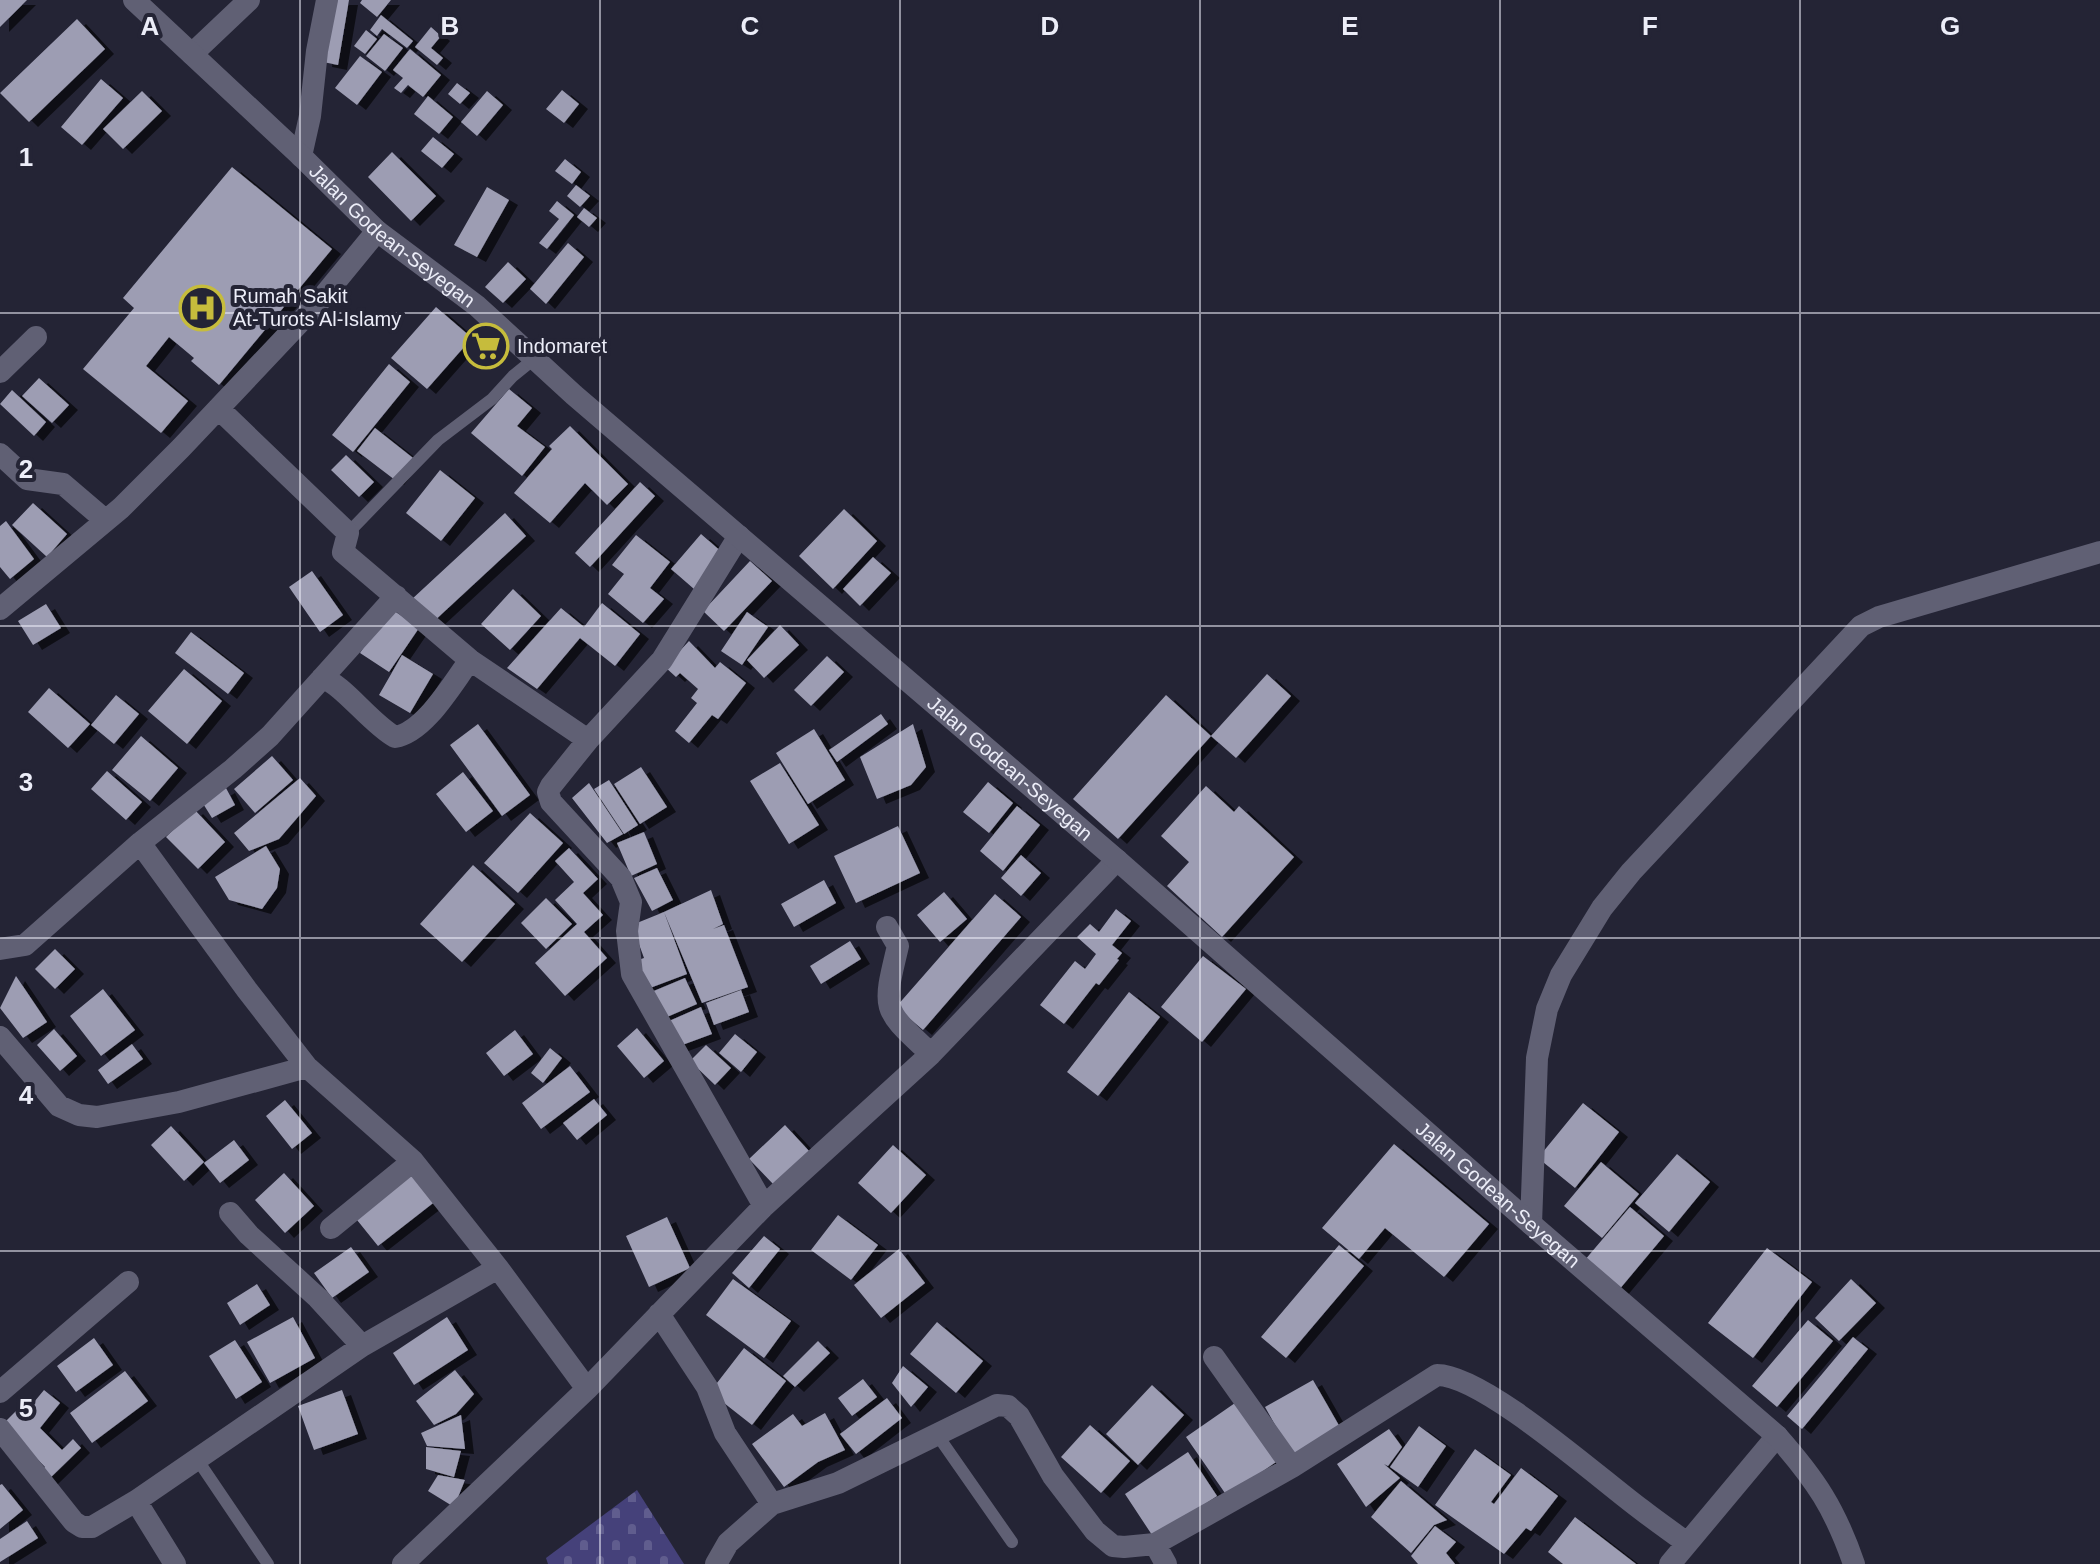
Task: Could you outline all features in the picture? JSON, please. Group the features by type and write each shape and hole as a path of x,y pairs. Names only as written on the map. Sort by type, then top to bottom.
{"street":[{"name":"Jalan Godean-Seyegan","path":"134,0 377,231 477,306 534,359 1117,860 1777,1436 1827,1499 1854,1564"},
{"path":"192,54 249,0"},
{"path":"301,156 327,0"},
{"path":"0,609 105,520 219,409 318,303 377,231"},
{"path":"0,372 36,337"},
{"path":"219,409 348,533 343,552 470,660 588,740"},
{"path":"0,454 27,479 63,484 105,520"},
{"path":"739,536 662,660 588,740 548,792 551,802 621,878 631,902 627,931 632,974 764,1206"},
{"path":"1531,1224 1537,1058 1547,1009 1580,941 1631,872 1861,626 1879,617 2100,552"},
{"path":"0,949 25,945 140,843 233,769 270,736 396,596"},
{"path":"322,678 333,681 370,720 395,737 405,735 424,720 470,660"},
{"path":"140,843 307,1067 413,1161 498,1268 587,1389"},
{"path":"403,1564 587,1389 764,1206 931,1054 1117,860"},
{"path":"887,927 898,946 888,986 889,1010 897,1022 931,1054"},
{"path":"0,1037 59,1106 79,1115 97,1117 179,1102 307,1067"},
{"path":"331,1228 413,1161"},
{"path":"230,1213 249,1235 318,1298 362,1346"},
{"path":"0,1429 74,1522 82,1527 92,1527 136,1501 362,1346 498,1268"},
{"path":"0,1392 128,1282"},
{"path":"659,1314 707,1387 725,1433 772,1504"},
{"path":"1214,1357 1292,1467"},
{"path":"716,1564 728,1543 772,1504 838,1483 997,1405 1008,1406 1019,1416 1053,1476 1101,1538 1118,1546 1161,1554 1431,1379 1446,1375 1488,1396 1532,1424 1687,1543"},
{"path":"1670,1564 1777,1436"},
{"path":"136,1501 175,1564"}],"lane":[{"path":"348,533 438,440 492,399 534,359"},
{"path":"938,1436 1012,1542"},
{"path":"197,1459 268,1564"}],"green space":[{"path":"637,1490 684,1564 548,1564 546,1558"}],"building":[{"path":"0,0 27,0 0,27"},
{"path":"334,0 349,0 338,65 323,62"},
{"path":"362,0 391,0 377,17 360,3"},
{"path":"381,15 413,41 407,48 382,29 377,36 370,30"},
{"path":"77,19 105,49 29,122 0,93"},
{"path":"431,27 441,36 431,48 443,58 437,65 415,47"},
{"path":"366,30 377,39 365,54 354,46"},
{"path":"384,34 403,48 385,71 366,56"},
{"path":"410,49 441,75 423,97 408,85 401,93 394,88 403,78 393,70"},
{"path":"360,56 382,72 357,105 335,88"},
{"path":"101,79 123,98 82,145 61,127"},
{"path":"457,83 470,93 460,104 448,94"},
{"path":"562,90 579,104 564,123 546,109"},
{"path":"142,91 162,111 123,149 103,129"},
{"path":"487,91 503,105 477,136 461,122"},
{"path":"428,96 453,117 439,134 414,114"},
{"path":"433,137 454,154 442,168 421,151"},
{"path":"392,152 436,196 411,221 368,177"},
{"path":"565,159 581,172 572,184 555,171"},
{"name":"Rumah Sakit At-Turots Al-Islamy","path":"232,167 332,249 219,385 169,337 146,366 188,401 161,433 83,369 134,308 123,298"},
{"path":"576,185 590,196 580,207 567,196"},
{"path":"487,187 509,200 477,257 454,245"},
{"path":"557,201 574,215 547,249 539,243 559,219 549,211"},
{"path":"584,208 597,218 589,227 577,217"},
{"path":"568,243 584,257 546,304 530,289"},
{"path":"508,262 526,279 503,303 485,287"},
{"path":"436,307 472,338 427,389 391,358"},
{"path":"389,364 410,382 353,452 332,435"},
{"path":"39,378 69,405 52,423 22,396"},
{"path":"509,389 532,408 517,426 545,447 522,476 471,433"},
{"path":"12,390 46,422 34,436 0,404"},
{"path":"570,426 628,484 607,505 585,483 550,523 514,493 552,449 549,446"},
{"path":"375,428 413,458 395,480 357,451"},
{"path":"346,455 374,482 359,497 331,470"},
{"path":"440,470 475,498 441,541 406,513"},
{"path":"640,482 655,496 590,567 575,553"},
{"path":"33,503 67,534 47,557 12,525"},
{"path":"844,509 877,541 833,589 799,556"},
{"path":"505,513 526,536 432,623 411,600"},
{"path":"6,521 34,559 10,579 0,567 0,526"},
{"path":"701,534 724,554 694,589 671,569"},
{"path":"636,535 670,562 650,588 664,599 643,623 608,594 624,574 612,565"},
{"path":"873,557 891,573 860,606 843,589"},
{"path":"750,561 772,581 724,631 703,611"},
{"path":"312,571 343,615 320,632 289,587"},
{"path":"513,589 541,616 510,650 481,624"},
{"path":"602,603 640,634 615,666 580,638 537,689 507,668 561,608 584,627"},
{"path":"46,604 61,628 33,645 18,621"},
{"path":"390,608 419,628 389,672 360,653"},
{"path":"747,612 768,627 742,665 721,651"},
{"path":"780,625 799,645 764,678 747,660"},
{"path":"191,632 244,673 228,694 175,653"},
{"path":"689,641 715,668 720,662 746,683 718,719 712,715 689,743 675,731 697,703 691,698 698,689 680,673 676,677 665,667"},
{"path":"402,655 433,674 410,713 379,695"},
{"path":"827,656 844,672 811,706 794,690"},
{"path":"184,669 222,701 187,744 148,711"},
{"path":"1267,674 1291,696 1236,758 1211,736"},
{"path":"49,688 90,724 68,748 28,712"},
{"path":"116,695 139,714 114,744 91,725"},
{"path":"1166,695 1211,736 1118,839 1073,799"},
{"path":"881,714 888,724 837,762 829,750"},
{"path":"478,724 530,795 502,816 450,745"},
{"path":"913,724 926,767 911,785 877,799 860,757"},
{"path":"814,729 845,780 808,804 776,753"},
{"path":"141,736 178,768 150,801 112,770"},
{"path":"272,756 293,780 255,813 234,789"},
{"path":"780,763 819,825 789,844 750,781"},
{"path":"641,767 667,807 640,824 614,784"},
{"path":"107,771 142,802 126,820 91,789"},
{"path":"463,772 493,811 466,832 436,794"},
{"path":"300,778 316,796 279,839 249,851 234,833"},
{"path":"609,780 638,825 624,834 594,789"},
{"path":"988,782 1013,803 989,833 963,812"},
{"path":"589,783 623,834 607,843 572,798"},
{"path":"1206,786 1234,812 1239,806 1294,857 1222,937 1167,886 1189,862 1161,836"},
{"path":"226,788 235,805 212,818 202,802"},
{"path":"1017,806 1040,825 1003,871 980,851"},
{"path":"194,809 225,842 198,869 166,837"},
{"path":"530,813 563,843 518,893 484,863"},
{"path":"898,826 920,873 856,903 834,856"},
{"path":"644,832 657,864 631,876 617,843"},
{"path":"266,846 280,869 277,888 262,909 229,900 215,877"},
{"path":"569,848 598,879 583,893 603,915 584,932 607,958 565,996 535,963 577,924 555,900 574,882 555,861"},
{"path":"1021,855 1041,873 1021,896 1001,878"},
{"path":"473,865 515,904 462,962 420,924"},
{"path":"657,868 673,900 652,911 634,878"},
{"path":"824,880 836,903 794,927 781,904"},
{"path":"711,890 723,924 713,929 724,925 748,987 702,1003 664,912"},
{"path":"944,892 967,919 940,942 917,915"},
{"path":"995,894 1021,917 923,1030 896,1007"},
{"path":"546,898 572,924 546,949 521,923"},
{"path":"1116,909 1131,921 1112,945 1122,953 1119,960 1099,985 1096,983 1064,1024 1040,1005 1075,961 1085,969 1096,954 1077,937 1090,924 1099,932"},
{"path":"664,912 687,974 642,991 635,961 644,958 632,925"},
{"path":"850,941 861,959 821,984 810,966"},
{"path":"55,949 75,969 55,989 35,969"},
{"path":"1203,956 1246,989 1202,1042 1161,1007"},
{"path":"16,976 47,1022 23,1038 0,1008"},
{"path":"685,978 697,1004 660,1020 649,993"},
{"path":"103,989 135,1030 101,1056 70,1016"},
{"path":"741,990 749,1012 714,1025 706,1003"},
{"path":"1129,992 1160,1017 1098,1096 1067,1072"},
{"path":"701,1007 712,1034 674,1048 660,1025"},
{"path":"637,1028 664,1061 644,1078 617,1046"},
{"path":"54,1029 77,1056 60,1071 37,1045"},
{"path":"515,1030 533,1054 504,1076 486,1053"},
{"path":"735,1034 757,1052 741,1072 719,1053"},
{"path":"132,1044 143,1059 108,1084 98,1070"},
{"path":"706,1045 731,1068 715,1085 690,1061"},
{"path":"550,1048 562,1058 543,1083 531,1073"},
{"path":"570,1066 590,1092 541,1129 522,1103"},
{"path":"594,1099 607,1115 577,1140 563,1123"},
{"path":"285,1100 312,1133 292,1149 266,1116"},
{"path":"1583,1103 1619,1132 1575,1188 1538,1158"},
{"path":"785,1125 809,1151 774,1185 749,1159"},
{"path":"171,1126 204,1162 184,1181 151,1145"},
{"path":"234,1140 249,1160 220,1183 204,1163"},
{"path":"1394,1144 1489,1224 1444,1277 1385,1228 1359,1259 1322,1228"},
{"path":"893,1145 926,1175 891,1213 858,1183"},
{"path":"1677,1154 1710,1182 1669,1232 1635,1203"},
{"path":"1601,1162 1639,1194 1602,1238 1564,1206"},
{"path":"413,1168 437,1200 378,1246 353,1215"},
{"path":"284,1173 314,1206 285,1233 255,1200"},
{"path":"1630,1207 1664,1236 1618,1291 1584,1261"},
{"path":"838,1215 878,1245 851,1280 811,1250"},
{"path":"667,1217 690,1268 649,1287 626,1236"},
{"path":"764,1236 780,1249 749,1288 732,1273"},
{"path":"1339,1245 1364,1266 1286,1358 1261,1337"},
{"path":"351,1247 369,1272 332,1298 314,1273"},
{"path":"1767,1248 1812,1282 1753,1358 1708,1323"},
{"path":"899,1249 925,1283 881,1318 854,1285"},
{"path":"733,1279 791,1321 764,1358 706,1315"},
{"path":"1851,1279 1876,1303 1839,1341 1815,1318"},
{"path":"257,1284 270,1305 240,1325 227,1303"},
{"path":"293,1317 315,1358 270,1383 247,1342"},
{"path":"447,1317 468,1350 414,1385 393,1353"},
{"path":"1808,1320 1833,1341 1777,1407 1752,1386"},
{"path":"937,1322 983,1361 956,1393 910,1354"},
{"path":"1853,1337 1868,1349 1802,1429 1787,1416"},
{"path":"94,1338 113,1365 76,1392 57,1366"},
{"path":"235,1340 262,1382 236,1399 209,1356"},
{"path":"818,1341 830,1353 795,1387 783,1376"},
{"path":"744,1348 786,1381 752,1425 710,1392"},
{"path":"903,1366 928,1387 911,1407 892,1383"},
{"path":"455,1370 474,1394 456,1414 434,1425 416,1401"},
{"path":"125,1371 148,1401 92,1443 70,1413"},
{"path":"863,1379 877,1397 852,1416 838,1398"},
{"path":"1313,1380 1341,1429 1293,1457 1265,1407"},
{"path":"1152,1385 1184,1415 1138,1465 1106,1434"},
{"path":"44,1390 60,1403 40,1428 62,1450 73,1439 81,1448 48,1480 40,1472 45,1467 3,1424 20,1407 25,1413"},
{"path":"342,1390 358,1434 314,1450 298,1406"},
{"path":"887,1398 902,1418 856,1454 840,1434"},
{"path":"1235,1403 1276,1462 1227,1496 1186,1437"},
{"path":"825,1413 845,1450 818,1462 784,1487 752,1444 793,1414 802,1426"},
{"path":"461,1415 465,1449 427,1446 421,1433"},
{"path":"1090,1425 1130,1461 1101,1493 1061,1457"},
{"path":"1419,1426 1446,1446 1418,1487 1390,1467"},
{"path":"1389,1429 1402,1447 1388,1466 1384,1464 1400,1478 1366,1507 1337,1464"},
{"path":"426,1447 461,1451 454,1477 426,1469"},
{"path":"1475,1449 1511,1475 1491,1502 1494,1504 1521,1468 1558,1496 1531,1531 1526,1528 1504,1554 1435,1505"},
{"path":"1188,1452 1217,1496 1154,1538 1125,1494"},
{"path":"438,1475 465,1480 454,1507 428,1491"},
{"path":"1401,1481 1447,1520 1434,1525 1411,1553 1371,1517"},
{"path":"0,1485 23,1510 0,1529"},
{"path":"1575,1517 1636,1564 1563,1564 1548,1552"},
{"path":"27,1521 38,1538 0,1562 0,1539"},
{"path":"1435,1526 1456,1542 1446,1553 1455,1564 1418,1564 1411,1556"}],"place":[{"name":"Rumah Sakit At-Turots Al-Islamy","path":"202,308"},
{"name":"Indomaret","path":"486,346"}]}
